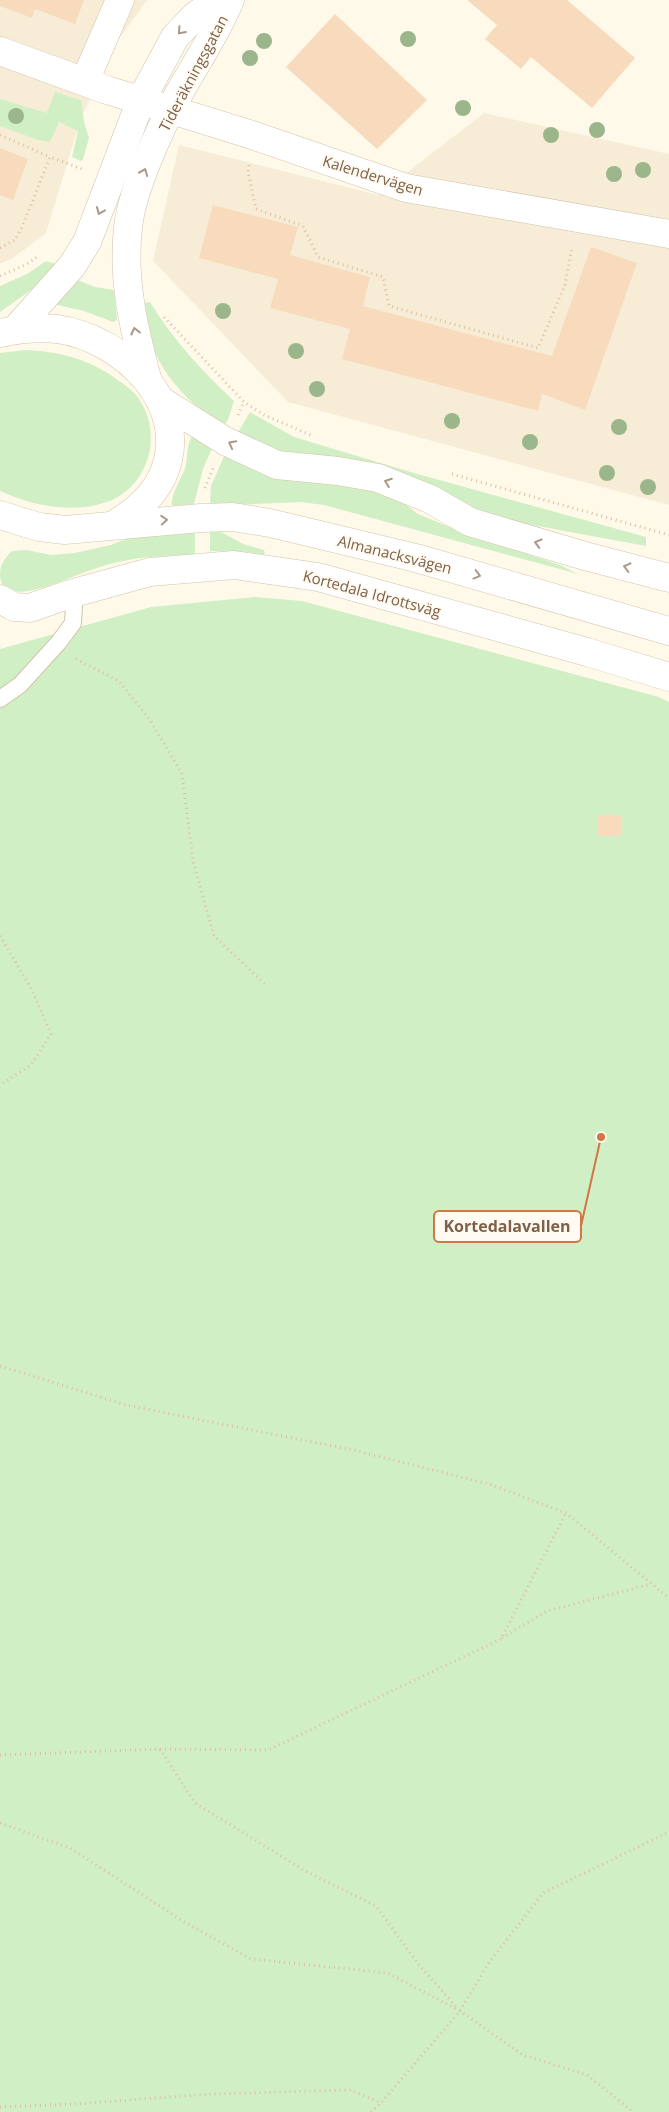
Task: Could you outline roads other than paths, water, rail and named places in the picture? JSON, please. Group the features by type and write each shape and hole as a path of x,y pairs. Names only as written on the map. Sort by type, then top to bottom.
{"street":[{"path":"85,81 120,0"},
{"name":"Tideräkningsgatan","path":"7,332 72,266 87,242 141,100 175,37 195,16 218,0"},
{"name":"Tideräkningsgatan","path":"154,389 130,309 127,282 128,227 140,181 170,110 220,23 230,0"},
{"name":"Kalendervägen","path":"0,51 170,110 252,135 406,188 669,234"},
{"path":"7,332 50,329 83,336 114,350 127,359 154,389 225,441 277,465 338,471 378,478 430,499 470,522 585,556 669,578"},
{"path":"116,524 131,514 151,494 162,476 166,465 170,432 154,389"},
{"name":"Almanacksvägen","path":"0,516 38,527 65,530 201,518 233,517 270,523 389,551 528,589 669,631"},
{"name":"Kortedala Idrottsväg","path":"0,599 14,607 30,608 70,594 150,572 234,565 276,570 326,580 578,649 669,677"}],"lane":[{"path":"0,699 20,685 54,648 73,622 74,606 70,594"}],"place":[{"name":"Kortedalavallen","path":"601,1137"}]}
